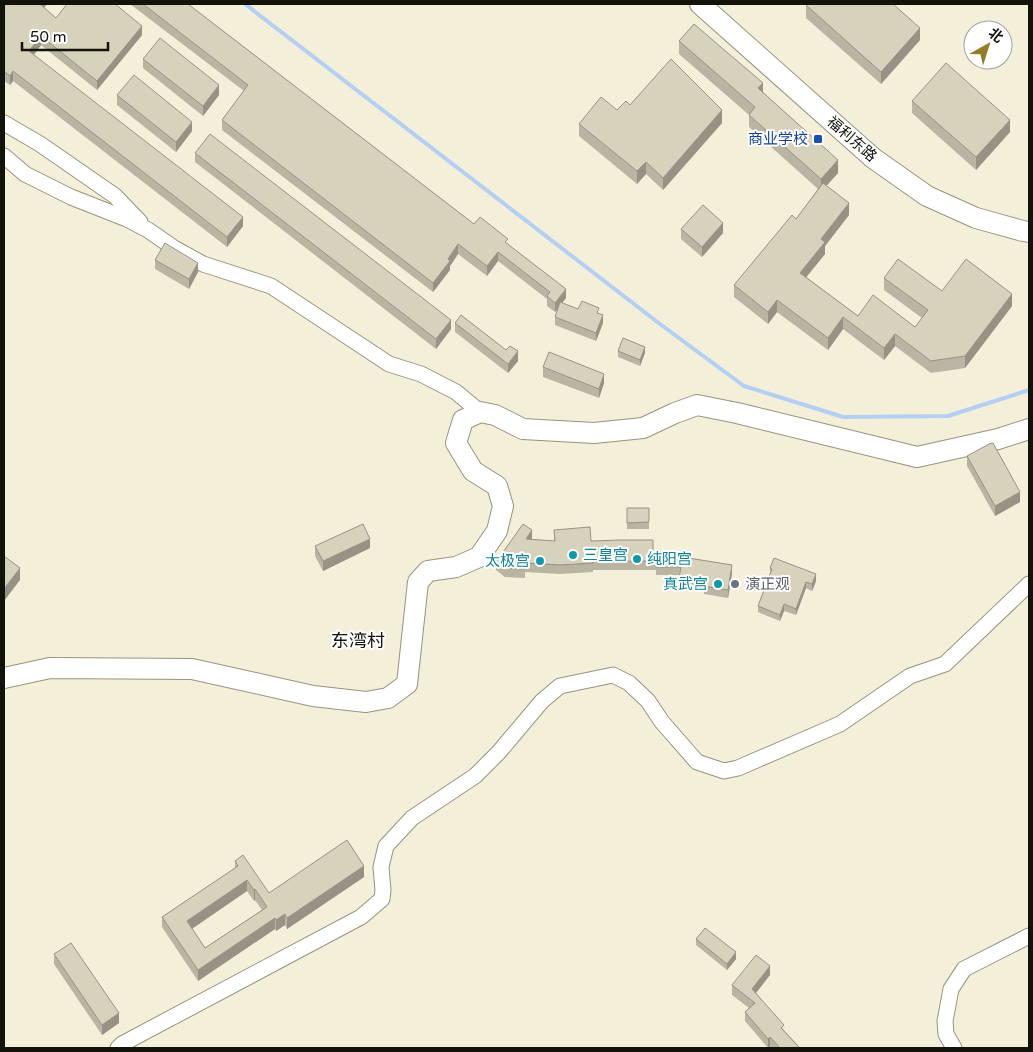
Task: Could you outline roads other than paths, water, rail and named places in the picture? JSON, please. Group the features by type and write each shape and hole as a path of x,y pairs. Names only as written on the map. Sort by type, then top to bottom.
{"main road":[{"name":"福利东路","path":"700,4 872,158 926,196 976,218 1029,232"},
{"path":"4,678 50,668 192,669 313,696 366,702 388,698 407,684 418,582 428,571 456,567 479,557 497,531 503,506 498,486 473,471 456,443 463,420 480,412 495,415 523,430 594,433 643,428 674,413 697,405 917,457 998,440 1029,429"}],"street":[{"path":"4,123 40,144 115,196 148,230"},
{"path":"4,156 25,174 71,197 127,219 203,264 271,286 389,364 421,374 456,392 480,412"},
{"path":"118,1048 122,1044 361,917 382,899 381,867 386,846 412,818 475,776 499,752 542,701 560,686 613,675 630,683 648,701 662,722 697,762 724,771 738,768 840,724 910,676 945,664 1029,584"},
{"path":"954,1048 946,1034 945,1021 951,988 964,969 1029,936"}],"waterway":[{"path":"245,4 660,324 744,386 843,417 948,416 1029,390"}],"place":[{"name":"商业学校","path":"818,139"},
{"name":"三皇宫","path":"573,555"},
{"name":"纯阳宫","path":"637,559"},
{"name":"太极宫","path":"540,561"},
{"name":"真武宫","path":"718,584"},
{"name":"演正观","path":"735,584"}],"district":[{"name":"东湾村","path":"358,641"}]}
